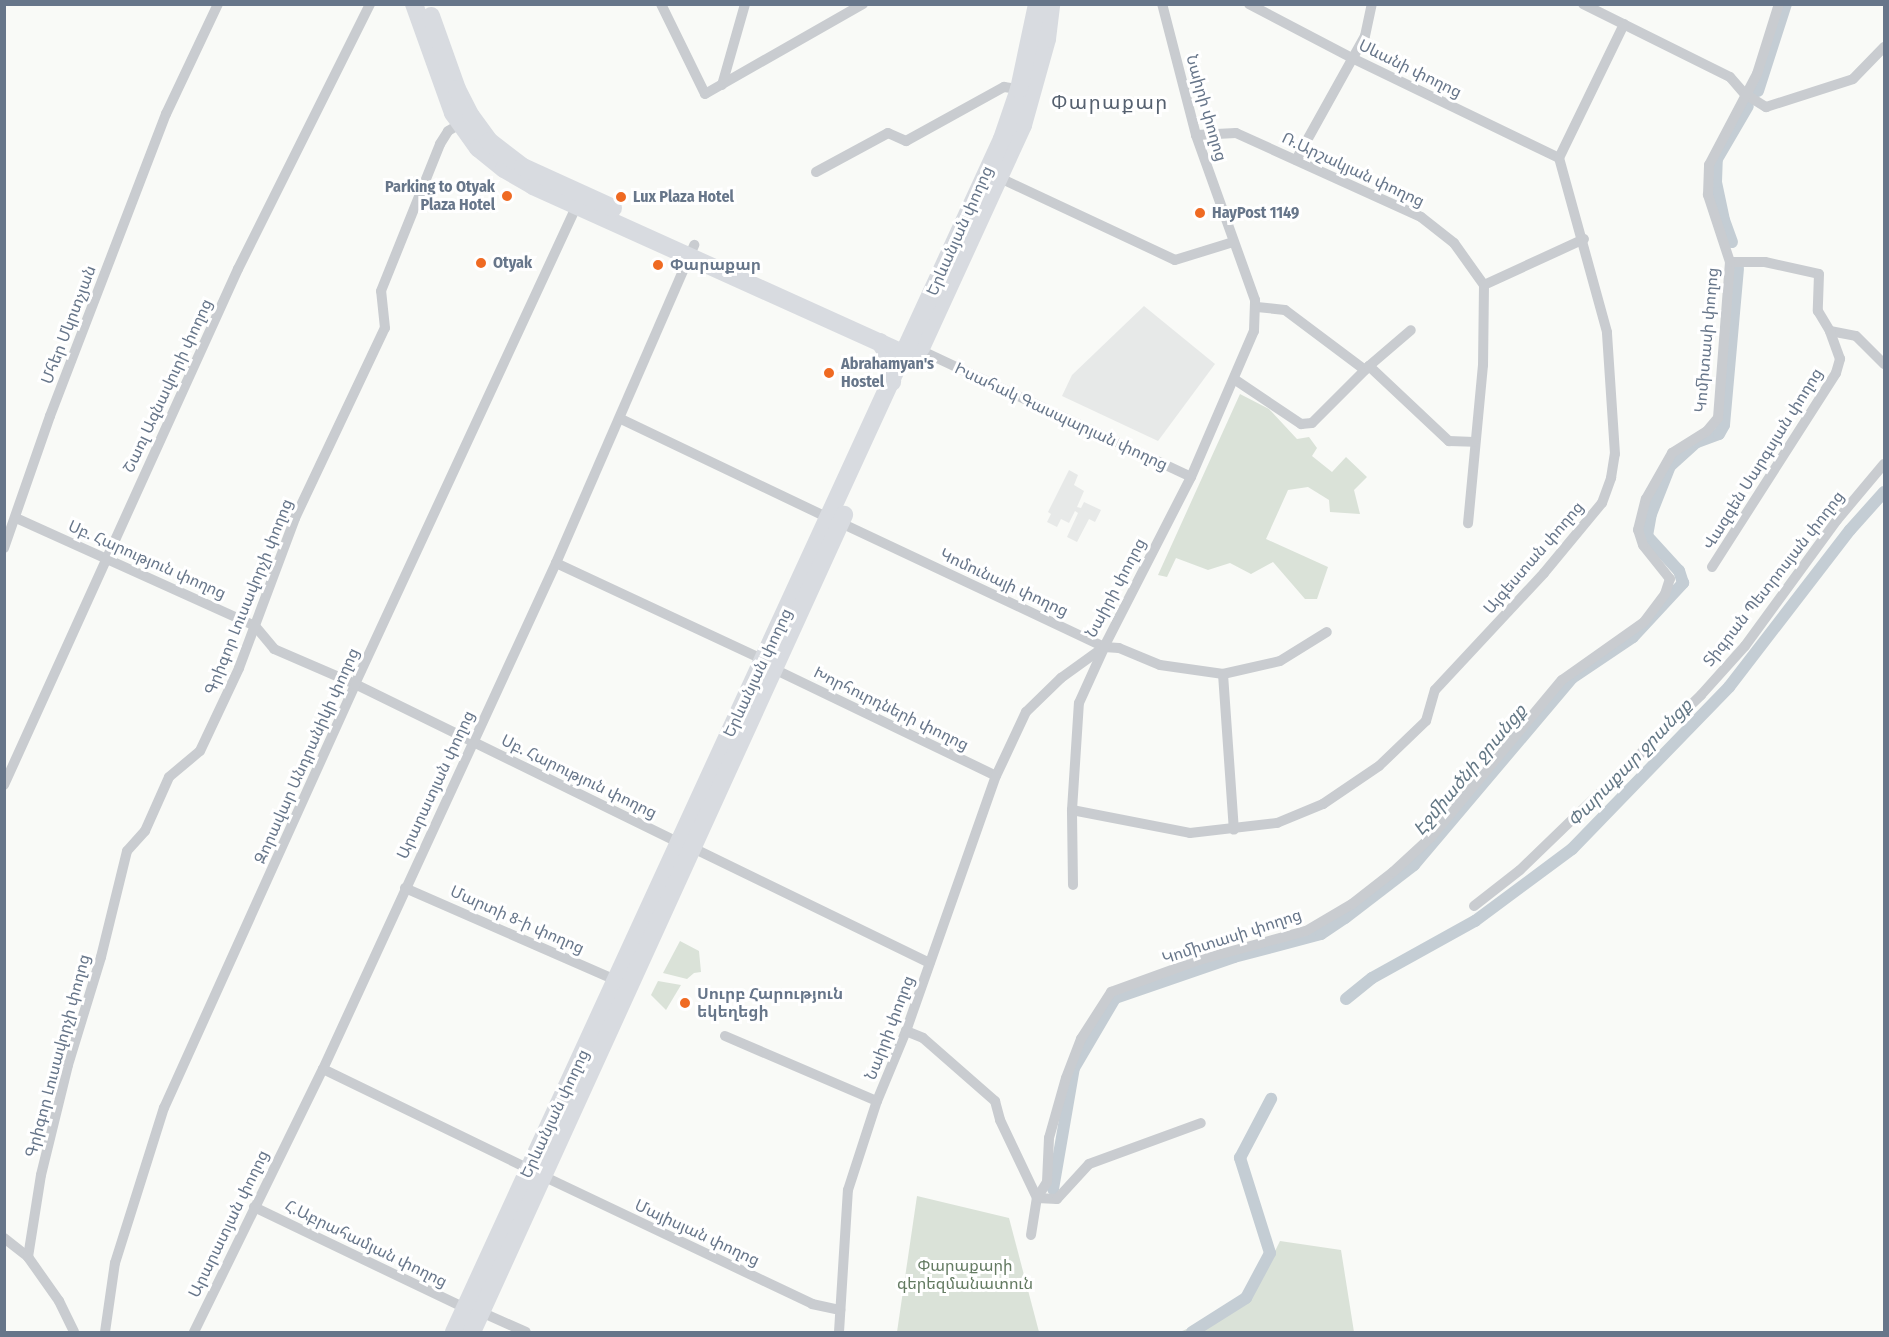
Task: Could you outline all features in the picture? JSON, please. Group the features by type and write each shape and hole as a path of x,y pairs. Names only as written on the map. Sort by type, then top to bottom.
{"main road":[{"name":"Իսահակ Գասպարյան փողոց","path":"414,4 444,94 460,124 478,148 504,169 577,206 692,250 879,328 916,353"},
{"name":"Իսահակ Գասպարյան փողոց","path":"427,4 466,108 497,148 523,167 880,342 916,353"},
{"name":"Երևանյան փողոց","path":"835,521 891,383 916,353 1002,139 1018,88 1038,4"},
{"name":"Երևանյան փողոց","path":"454,1332 473,1310 835,521 1000,178 1023,125 1035,88 1047,39 1051,4"},
{"path":"880,342 891,360 891,383"},
{"name":"Երևանյան փողոց","path":"536,1173 616,980 686,845"},
{"name":"Երևանյան փողոց","path":"472,1332 473,1310"}],"street":[{"name":"Մհեր Մկրտչյան","path":"4,548 50,416 166,114 218,4"},
{"name":"Շառլ Ազնավուրի փողոց","path":"4,785 238,269 370,4"},
{"path":"661,4 705,94 863,4"},
{"path":"722,85 746,4"},
{"name":"Նաիրի փողոց","path":"839,1332 848,1190 877,1101 906,1031 996,776 1026,712 1061,678 1104,647 1191,477 1254,331 1257,307 1196,135 1162,4"},
{"name":"Սևանի փողոց","path":"1249,4 1352,58 1559,158"},
{"path":"1296,160 1365,36 1372,4"},
{"path":"1583,4 1730,77 1745,94 1766,107 1853,79 1884,47"},
{"name":"Կոմիտասի փողոց","path":"1031,1235 1037,1198 1047,1182 1049,1138 1066,1078 1082,1039 1111,992 1199,960 1306,931 1352,904 1393,872 1431,837 1562,680 1644,621 1665,594 1670,579 1643,545 1638,530 1646,500 1672,453 1707,431 1718,418 1730,262 1708,195 1709,165 1757,74 1779,4"},
{"path":"1559,158 1624,24"},
{"path":"816,172 888,133 906,141 1004,87 1018,88"},
{"name":"Գրիգոր Լուսավորչի փողոց","path":"28,1257 41,1175 68,1065 101,957 127,851 145,831 169,777 200,751 239,668 295,518 385,328 381,291 435,154 448,131 460,124"},
{"name":"Ռ.Արշակյան փողոց","path":"1196,135 1236,133 1421,217 1455,243 1484,285"},
{"name":"Այգեստան փողոց","path":"1072,810 1190,833 1234,830 1277,823 1323,804 1379,766 1426,721 1435,690 1544,573 1602,503 1611,478 1615,454 1607,332 1584,239 1559,158"},
{"path":"1000,178 1174,260 1233,242"},
{"name":"Զորավար Անդրանիկի փողոց","path":"105,1332 115,1263 165,1108 355,684 577,206"},
{"path":"1468,523 1483,365 1484,285 1584,239"},
{"name":"Արարատյան փողոց","path":"194,1332 323,1069 556,563 621,420 692,250"},
{"name":"Վազգեն Սարգսյան փողոց","path":"1712,567 1836,373 1840,359 1830,331 1818,311 1819,274 1765,262 1730,262"},
{"path":"1257,307 1285,310 1367,368 1449,441 1474,442"},
{"path":"1234,379 1301,424 1312,423 1367,368 1411,330"},
{"path":"1830,331 1856,336 1884,364"},
{"name":"Իսահակ Գասպարյան փողոց","path":"916,353 1191,477"},
{"name":"Կոմունայի փողոց","path":"621,420 1104,647 1119,648 1161,665 1223,675 1280,661 1327,633"},
{"name":"Տիգրան Պետրոսյան փողոց","path":"1474,906 1520,870 1701,695 1745,646 1837,520 1884,464"},
{"name":"Սբ. Հարություն փողոց","path":"16,518 255,626 274,648 355,684 930,963"},
{"name":"Խորհուրդների փողոց","path":"556,563 769,664 996,776"},
{"path":"1073,885 1072,810 1079,703 1104,647"},
{"path":"1223,675 1234,830"},
{"name":"Մարտի 8-ի փողոց","path":"405,888 616,980"},
{"path":"906,1031 923,1038 995,1101 1000,1120 1037,1198 1057,1199 1089,1164 1201,1123"},
{"path":"724,1036 877,1101"},
{"name":"Մայիսյան փողոց","path":"323,1069 812,1304 840,1310"},
{"name":"Հ.Աբրահամյան փողոց","path":"254,1207 473,1310 526,1332"},
{"path":"4,1238 28,1257 59,1300 74,1332"}],"shaded area":[{"path":"1144,306 1215,364 1158,441 1062,396 1072,375"},
{"path":"1069,470 1078,475 1074,485 1084,491 1077,507 1081,508 1084,502 1101,510 1095,522 1089,519 1077,542 1067,537 1078,513 1075,511 1069,523 1061,519 1057,527 1047,522 1051,514 1048,512"}],"green space":[{"path":"1240,394 1269,409 1297,439 1309,437 1317,448 1312,456 1332,472 1346,457 1367,477 1354,490 1360,514 1330,512 1329,500 1308,487 1288,490 1266,539 1328,567 1317,599 1305,599 1273,562 1251,574 1230,563 1208,570 1176,558 1167,577 1158,575"},
{"path":"680,941 699,951 701,972 694,973 687,979 663,973"},
{"path":"658,981 681,985 666,1010 651,995"},
{"name":"Փարաքարի գերեզմանատուն","path":"917,1196 1009,1218 1039,1332 897,1332"},
{"path":"1280,1241 1341,1250 1354,1332 1180,1332 1251,1300"}],"waterway":[{"name":"Էջմիածնի ջրանցք","path":"1758,91 1786,4"},
{"name":"Էջմիածնի ջրանցք","path":"1732,242 1724,220 1716,182 1717,159 1748,106"},
{"name":"Էջմիածնի ջրանցք","path":"1053,1189 1074,1068 1115,998 1234,957 1321,934 1345,918 1414,865 1572,678 1633,637 1683,583 1679,571 1647,536 1651,514 1670,466 1697,442 1719,434 1724,425 1738,269"},
{"name":"Փարաքար ջրանցք","path":"1346,999 1372,978 1475,921 1572,849 1729,687 1850,530 1884,492"},
{"name":"Փարաքար ջրանցք","path":"1192,1332 1246,1298 1270,1253 1240,1158 1271,1099"}],"place":[{"name":"Parking to Otyak Plaza Hotel","path":"507,196"},
{"name":"Lux Plaza Hotel","path":"621,197"},
{"name":"HayPost 1149","path":"1200,213"},
{"name":"Otyak","path":"481,263"},
{"name":"Փարաքար","path":"658,265"},
{"name":"Abrahamyan's Hostel","path":"829,373"},
{"name":"Սուրբ Հարություն եկեղեցի","path":"685,1003"}],"district":[{"name":"Փարաքար","path":"1110,102"}]}
